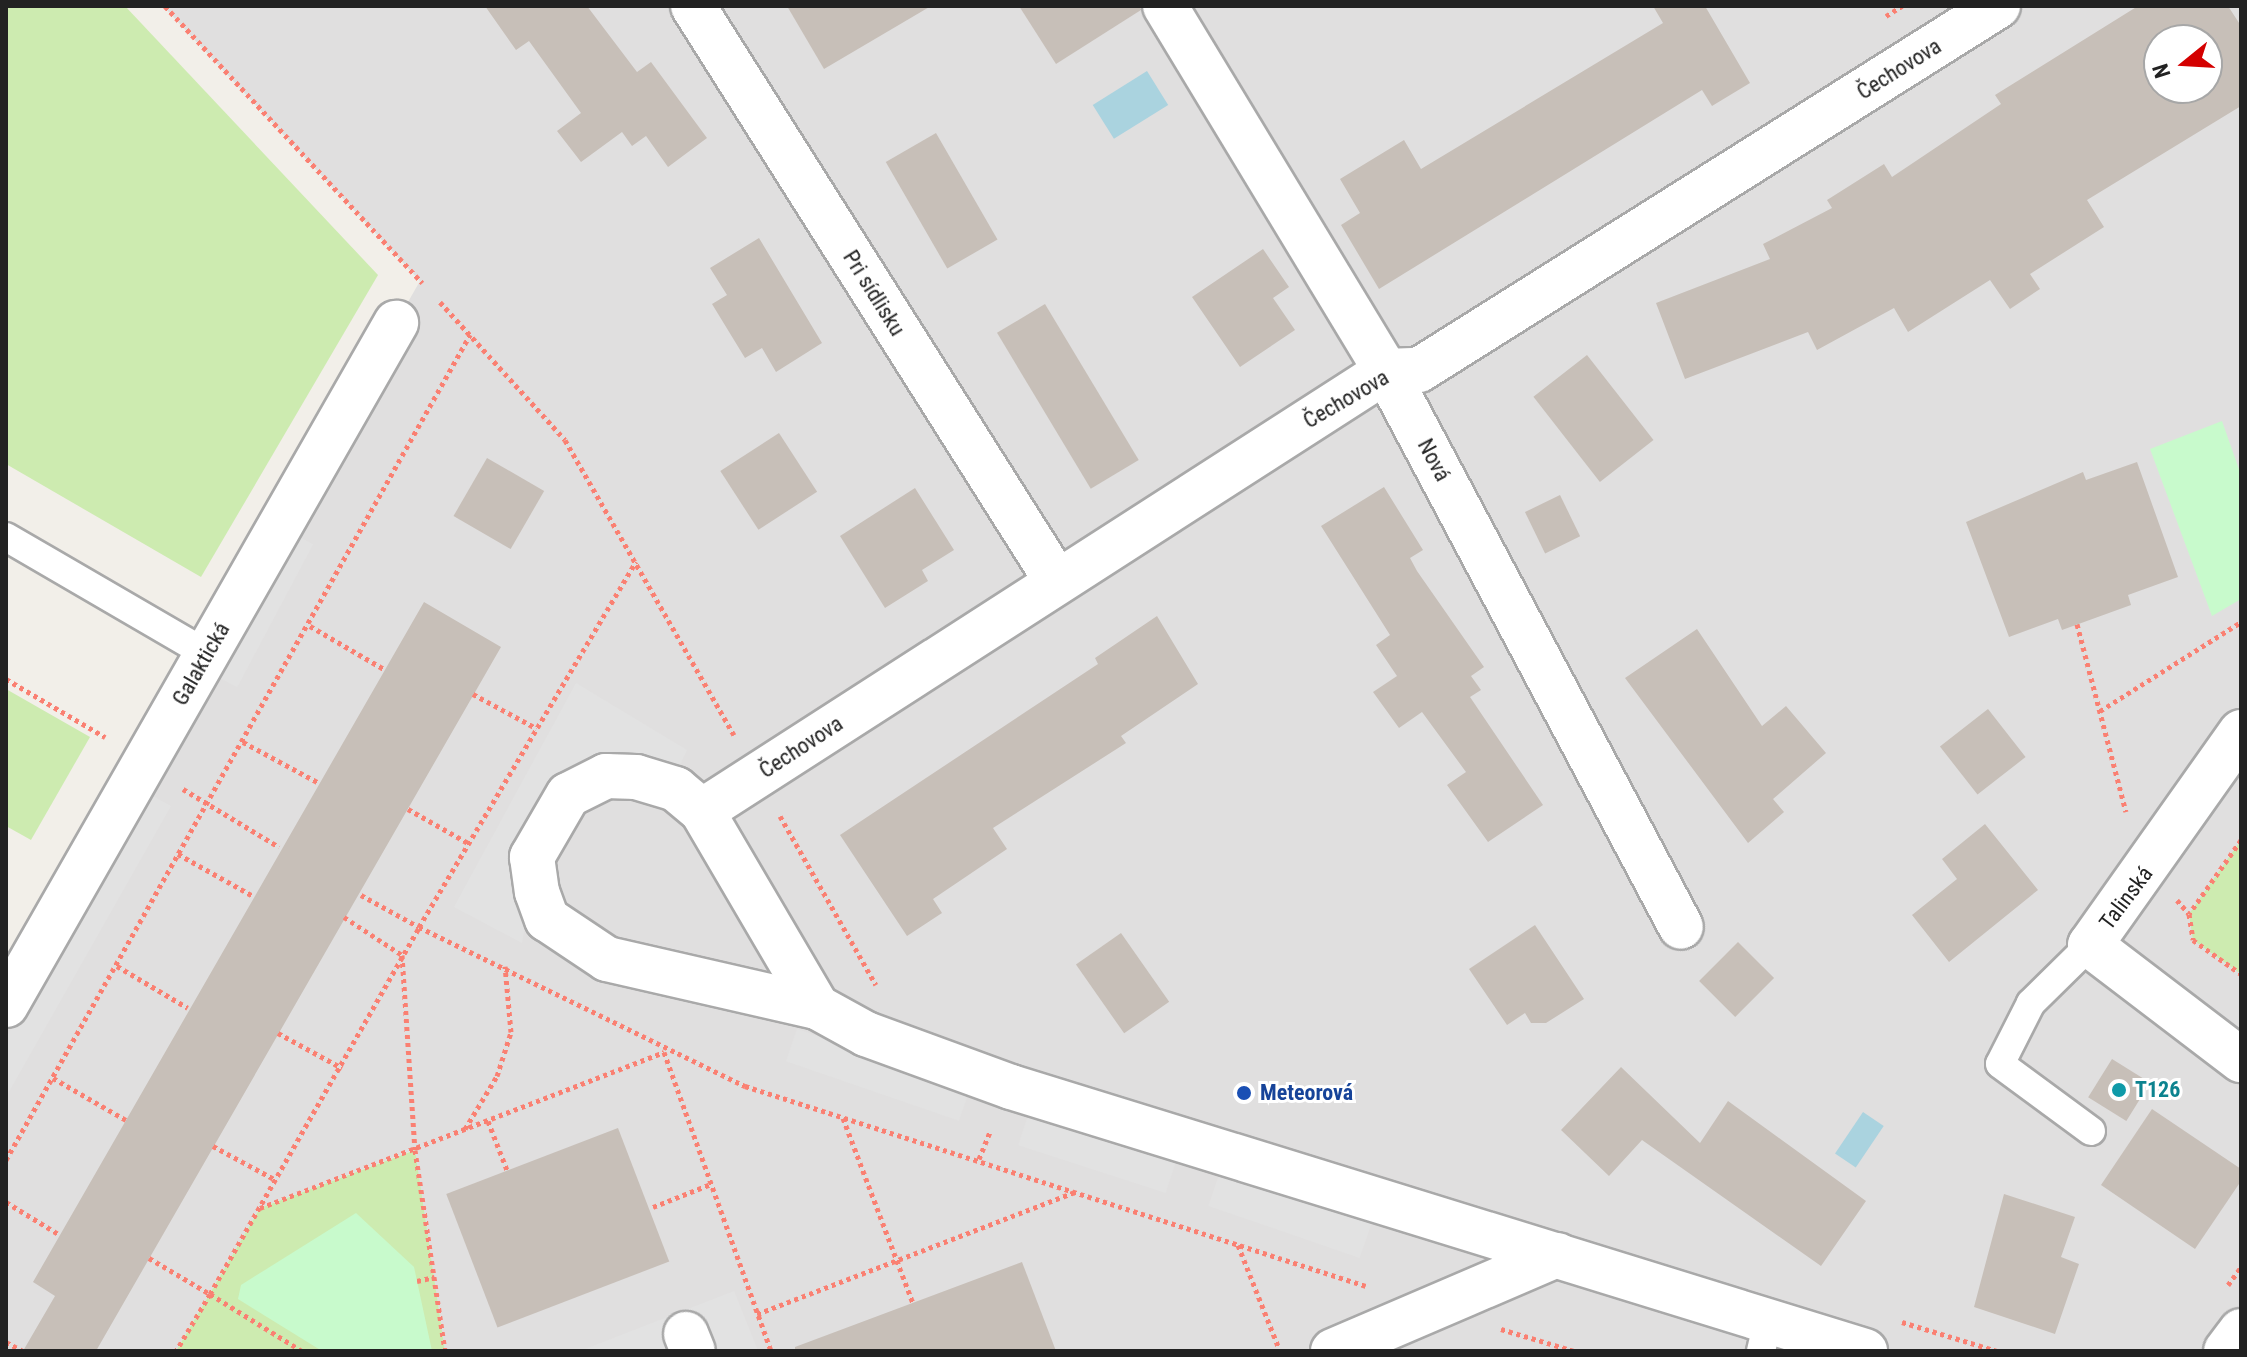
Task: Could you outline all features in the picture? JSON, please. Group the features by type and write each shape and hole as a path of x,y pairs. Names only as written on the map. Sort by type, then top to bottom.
{"street":[{"name":"Pri sídlisku","path":"693,6 1056,580"},
{"name":"Nová","path":"1165,6 1386,371 1681,927"},
{"name":"Čechovova","path":"702,811 1056,580 1386,371 1419,370 1998,6"},
{"name":"Galaktická","path":"6,1005 396,323"},
{"name":"Talinská","path":"2241,732 2149,866 2090,945 2241,1060"},
{"path":"817,1007 702,811 676,789 636,777 606,776 568,795 532,857 547,919 607,959 817,1007 866,1034 1011,1087 1557,1255 1764,1338 1865,1351"},
{"path":"1333,1351 1437,1310 1557,1255"},
{"path":"2226,1351 2241,1331"}],"lane":[{"path":"6,537 207,654"},
{"path":"2090,945 2031,1003 2000,1064 2091,1131"}],"path":[{"path":"165,6 565,440 880,992"},
{"path":"6,1160 310,626 470,334"},
{"path":"176,1351 342,1068 402,955 636,561"},
{"path":"2100,711 2241,622"},
{"path":"2077,624 2129,821 2149,866 2189,914 2193,940 2241,974"},
{"path":"310,626 384,669"},
{"path":"473,694 536,728"},
{"path":"243,742 319,783"},
{"path":"408,809 468,843"},
{"path":"2189,914 2241,840"},
{"path":"178,854 253,896"},
{"path":"361,895 419,927 505,966 664,1052 843,1117 1080,1190 1437,1310 1574,1351"},
{"path":"344,917 402,955"},
{"path":"402,955 415,1150 445,1351"},
{"path":"117,966 188,1008"},
{"path":"465,1130 497,1076 511,1032 505,966"},
{"path":"278,1033 342,1068"},
{"path":"260,1208 664,1052"},
{"path":"664,1052 771,1351"},
{"path":"53,1078 126,1120"},
{"path":"843,1117 913,1303"},
{"path":"488,1121 507,1170"},
{"path":"213,1146 276,1180"},
{"path":"653,1207 711,1184"},
{"path":"757,1314 896,1258 1080,1190"},
{"path":"6,1202 60,1235"},
{"path":"1238,1244 1280,1351"},
{"path":"149,1258 302,1351"},
{"path":"417,1281 435,1277"},
{"path":"1894,1319 1997,1351"},
{"path":"6,1342 23,1351"}],"shaded area":[{"path":"163,6 2241,6 2241,1331 2226,1351 445,1351 414,1150 260,1208 176,1351 6,1351 6,1005 420,281"},
{"path":"292,533 313,544 237,687 216,676"},
{"path":"576,683 687,750 676,773 548,791 522,943 454,907"},
{"path":"146,792 171,806 6,1097 6,1038"},
{"path":"797,1029 970,1089 959,1121 786,1061"},
{"path":"1030,1109 1177,1157 1166,1193 1018,1145"},
{"path":"1221,1169 1372,1221 1360,1258 1208,1206"},
{"path":"734,1291 758,1351 580,1351"}],"green space":[{"path":"6,6 125,6 378,275 201,577 6,464"},
{"path":"2222,421 2241,475 2241,599 2212,616 2150,449"},
{"path":"6,689 90,737 31,840 6,826"},
{"path":"2241,840 2241,974 2193,940 2189,914"},
{"path":"415,1150 445,1351 176,1351 260,1208"},
{"path":"356,1213 414,1267 432,1351 322,1351 238,1299 241,1285"}],"water":[{"path":"1147,71 1168,105 1114,139 1093,105"},
{"path":"1863,1112 1884,1126 1856,1167 1835,1153"}],"building":[{"path":"485,6 587,6 637,72 651,62 707,138 668,167 646,136 632,146 622,132 581,162 557,131 581,113 529,41 516,50"},
{"path":"787,6 931,6 824,69"},
{"path":"1019,6 1140,6 1141,10 1056,64"},
{"path":"1653,6 1705,6 1750,83 1712,106 1702,90 1379,289 1341,225 1360,213 1340,179 1404,140 1421,169 1663,23"},
{"path":"2138,6 2228,6 2241,26 2241,106 2087,200 2104,227 2030,274 2040,289 2010,309 1990,280 1908,332 1894,308 1817,350 1808,332 1685,379 1656,303 1770,259 1763,244 1832,208 1827,200 1884,164 1892,177 2001,104 1995,95"},
{"path":"936,133 998,240 947,269 886,162"},
{"path":"759,238 822,343 776,372 762,348 745,358 712,304 727,295 710,268"},
{"path":"1263,249 1289,287 1273,298 1295,330 1240,367 1192,297"},
{"path":"1045,304 1139,460 1091,489 997,333"},
{"path":"1587,355 1653,440 1600,482 1533,397"},
{"path":"779,433 817,492 758,530 720,471"},
{"path":"487,458 544,491 511,549 454,516"},
{"path":"2137,462 2178,577 2128,595 2131,605 2062,630 2058,619 2009,637 1966,522 2083,472 2086,480"},
{"path":"1384,487 1423,550 1410,558 1417,571 1484,667 1471,676 1481,690 1470,697 1543,805 1488,842 1447,785 1466,772 1422,712 1399,728 1373,692 1397,676 1376,645 1390,635 1321,526"},
{"path":"915,488 954,550 922,570 928,581 885,608 840,536"},
{"path":"1560,495 1580,536 1545,553 1525,512"},
{"path":"424,602 501,647 96,1351 23,1351 55,1296 33,1282"},
{"path":"1157,616 1198,684 1121,736 1126,743 993,828 1007,849 933,899 942,913 907,936 840,835 1098,664 1095,658"},
{"path":"1697,629 1762,726 1786,706 1826,753 1773,799 1784,812 1748,843 1625,678"},
{"path":"1988,709 2026,757 1977,795 1940,747"},
{"path":"1985,824 2038,890 1949,962 1912,915 1957,879 1942,859"},
{"path":"1535,925 1584,999 1546,1023 1531,1023 1525,1013 1507,1025 1469,969"},
{"path":"1121,933 1169,1002 1124,1033 1076,965"},
{"path":"1738,942 1774,978 1735,1017 1699,981"},
{"name":"T126","path":"2112,1059 2150,1083 2126,1121 2088,1097"},
{"path":"1621,1067 1700,1143 1728,1101 1866,1201 1821,1266 1642,1140 1609,1176 1561,1130"},
{"path":"2152,1109 2241,1169 2241,1181 2195,1249 2101,1185"},
{"path":"618,1128 669,1262 497,1327 446,1194"},
{"path":"2004,1194 2075,1217 2061,1257 2079,1264 2055,1334 1974,1307"},
{"path":"1022,1262 1056,1351 795,1351 795,1347"}],"place":[{"name":"T126","path":"2119,1090"},
{"name":"Meteorová","path":"1244,1093"}]}
